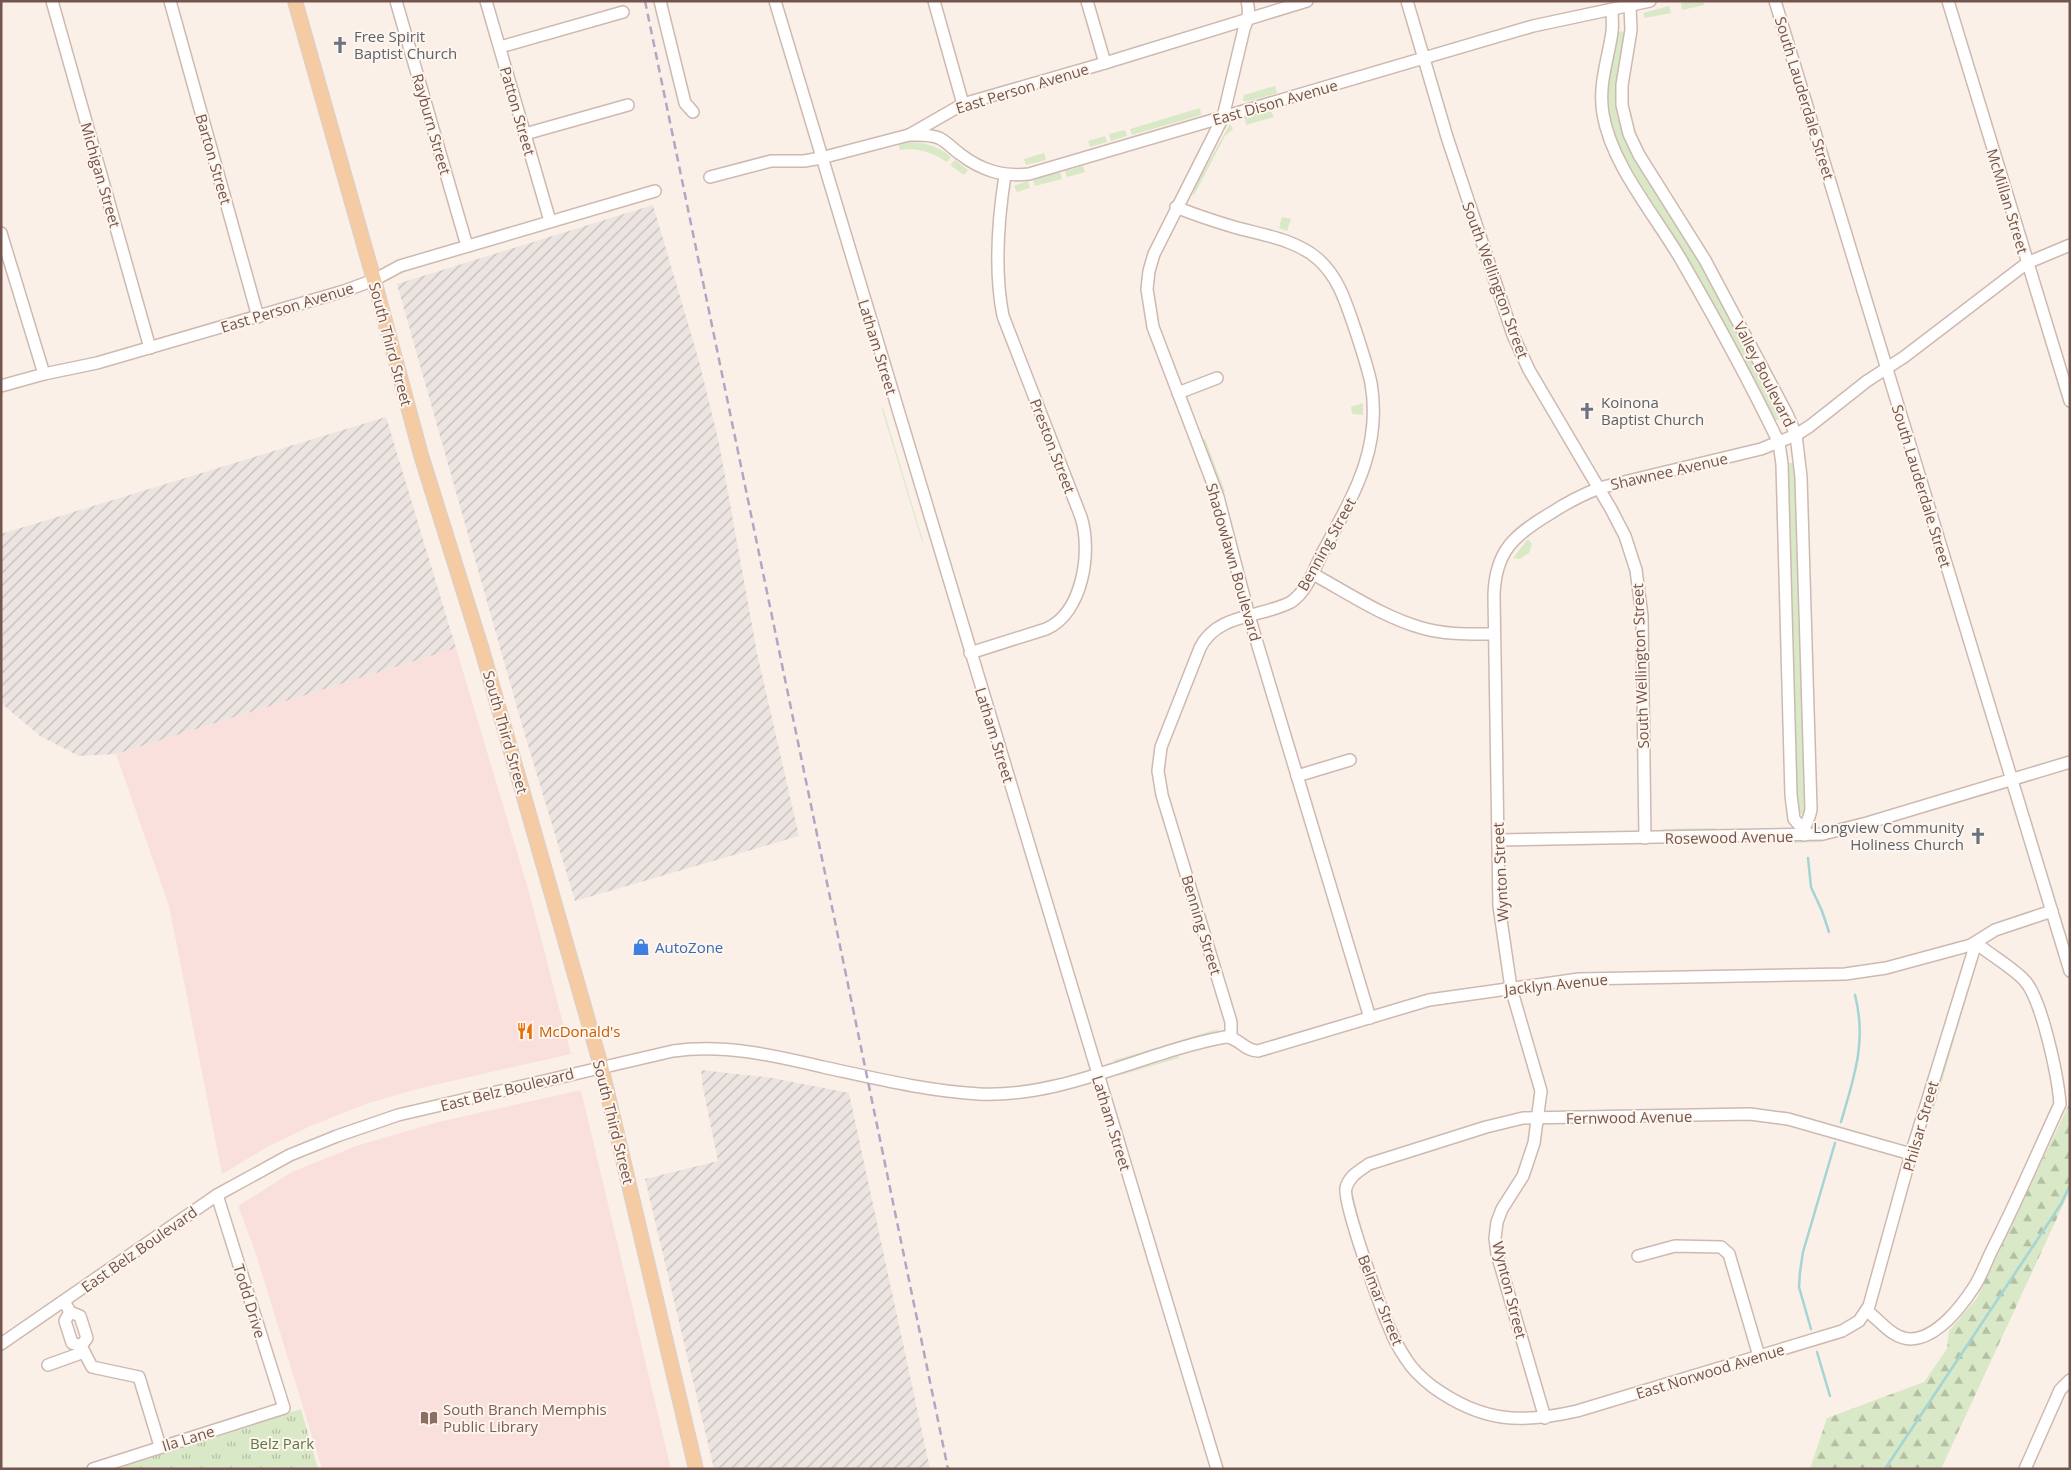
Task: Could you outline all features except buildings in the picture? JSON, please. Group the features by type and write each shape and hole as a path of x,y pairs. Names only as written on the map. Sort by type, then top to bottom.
{"main road":[{"name":"South Third Street","path":"295,1 374,280 421,455 482,650 601,1066 696,1469"}],"street":[{"name":"Michigan Street","path":"52,1 150,348"},
{"name":"Barton Street","path":"170,1 258,317"},
{"name":"Rayburn Street","path":"396,1 467,246"},
{"name":"Patton Street","path":"486,1 550,221"},
{"path":"660,1 685,104 693,112"},
{"name":"Latham Street","path":"775,1 1217,1469"},
{"path":"934,1 963,104"},
{"path":"1087,1 1105,63"},
{"name":"Shadowlawn Boulevard","path":"1247,1 1248,19 1223,117 1154,254 1149,271 1147,289 1153,327 1218,497 1249,616 1370,1018"},
{"name":"East Person Avenue","path":"710,177 771,161 804,161 821,158 908,135 963,104 1307,1"},
{"name":"South Wellington Street","path":"1407,1 1449,144 1513,335 1529,370 1619,523 1629,546 1636,570 1641,598 1645,838"},
{"name":"East Dison Avenue","path":"908,135 930,135 938,138 974,165 988,171 1005,175 1028,174 1533,26 1650,1"},
{"name":"South Lauderdale Street","path":"1775,1 2070,971"},
{"name":"McMillan Street","path":"1948,1 2070,400"},
{"name":"Valley Boulevard","path":"1612,10 1612,31 1603,72 1601,99 1605,125 1612,145 1628,175 1686,268 1779,443 1782,464 1791,795 1794,819 1804,832 1810,819 1811,809 1802,478 1796,435 1787,414 1705,260 1645,164 1629,134 1622,105 1622,85 1631,30 1630,6"},
{"path":"500,47 623,12"},
{"path":"525,134 628,105"},
{"name":"Preston Street","path":"970,653 1046,629 1057,623 1074,599 1086,560 1085,536 1081,517 1003,316 999,290 998,257 1005,175"},
{"name":"East Person Avenue","path":"1,386 44,374 97,363 258,317 344,291 374,280 400,266 655,191"},
{"name":"Benning Street","path":"1176,207 1198,216 1295,244 1312,254 1325,266 1343,293 1369,376 1373,407 1372,441 1364,471 1313,574 1291,602 1223,624 1212,631 1203,643 1163,740 1158,763 1162,795 1231,1022 1231,1036"},
{"path":"1,233 6,271 44,374"},
{"name":"Shawnee Avenue","path":"1494,634 1494,587 1498,565 1505,549 1514,538 1530,525 1580,495 1598,488 1761,449 1796,435 2027,263 2070,245"},
{"path":"1178,393 1217,378"},
{"path":"1313,574 1381,611 1412,625 1444,632 1494,634"},
{"name":"Wynton Street","path":"1494,634 1499,906 1511,988 1541,1091 1534,1143 1523,1176 1502,1209 1497,1222 1495,1238 1497,1254 1545,1418"},
{"path":"1297,776 1350,760"},
{"name":"Rosewood Avenue","path":"1498,840 1645,838 1840,831 2070,762"},
{"name":"Jacklyn Avenue","path":"1231,1036 1247,1048 1258,1051 1438,998 1579,979 1845,974 1886,968 1976,943 1995,930 2052,911"},
{"path":"1867,1311 1896,1336 1908,1339 1919,1338 1928,1334 1953,1314 1975,1287 2060,1104 2038,1002 2025,981 1976,943"},
{"name":"Philsar Street","path":"1867,1311 1911,1154 1976,943"},
{"path":"1098,1074 1218,1038 1231,1036"},
{"name":"East Belz Boulevard","path":"1,1344 217,1194 290,1155 398,1115 601,1066 673,1051 698,1048 728,1048 780,1057 930,1089 982,1094 1036,1089 1098,1074"},
{"name":"Fernwood Avenue","path":"1352,1175 1369,1164 1477,1130 1523,1118 1750,1114 1788,1119 1911,1154"},
{"name":"Belmar Street","path":"1352,1175 1345,1190 1348,1212 1390,1330 1407,1361 1431,1386 1466,1408 1501,1418 1545,1418"},
{"name":"Todd Drive","path":"217,1194 284,1408"},
{"path":"1638,1256 1675,1246 1721,1247 1730,1254 1759,1356"},
{"path":"48,1365 82,1349 87,1338 80,1316 70,1312 64,1301"},
{"name":"East Norwood Avenue","path":"1545,1418 1577,1411 1842,1332 1853,1326 1867,1311"},
{"path":"82,1349 92,1367 139,1377 160,1446"},
{"path":"2025,1469 2060,1390 2070,1380"},
{"name":"Ila Lane","path":"94,1469 160,1446 284,1408"}],"shaded area":[{"path":"653,205 699,361 719,443 757,653 799,836 575,901 522,725 397,284"},
{"path":"386,417 456,648 116,754 79,756 40,736 1,703 1,534"},
{"path":"456,648 529,892 571,1054 417,1089 366,1104 313,1125 269,1146 222,1174 169,906 116,754"},
{"path":"701,1070 772,1078 849,1093 930,1469 714,1469 645,1179 718,1161"},
{"path":"581,1090 671,1469 322,1469 254,1248 238,1206 292,1172 356,1146 438,1122"}],"green space":[{"path":"1703,1 1704,5 1682,10 1681,3"},
{"path":"1669,6 1671,13 1645,18 1643,13"},
{"path":"1621,31 1625,33 1618,103 1781,415 1779,420 1774,420 1620,154 1610,125 1606,98 1616,34"},
{"path":"1275,86 1277,93 1243,101 1244,95"},
{"path":"1200,108 1201,115 1132,135 1130,129"},
{"path":"1271,111 1274,117 1246,125 1245,118"},
{"path":"1230,124 1233,129 1225,136 1193,197 1194,188"},
{"path":"1125,130 1127,136 1111,141 1109,134"},
{"path":"1105,136 1107,142 1090,147 1088,141"},
{"path":"907,142 930,145 951,157 947,162 925,151 913,149 900,150 898,143"},
{"path":"1044,153 1046,160 1026,165 1024,159"},
{"path":"955,160 968,170 964,175 950,165"},
{"path":"1083,166 1085,172 1067,177 1065,171"},
{"path":"1060,172 1062,179 1035,186 1033,180"},
{"path":"1028,181 1030,188 1017,192 1014,186"},
{"path":"1282,217 1291,219 1287,231 1279,228"},
{"path":"1363,403 1363,415 1352,414 1351,407"},
{"path":"883,408 923,541 882,409"},
{"path":"1205,439 1225,492 1223,492 1203,440"},
{"path":"1789,463 1796,465 1807,808 1805,813 1801,814 1796,809 1786,466"},
{"path":"1528,539 1532,544 1529,553 1520,559 1513,558"},
{"path":"1715,828 1715,830 1667,831 1660,829"},
{"path":"1822,840 1823,842 1767,844 1768,842"},
{"path":"1974,965 1976,965 1932,1115 1931,1113"},
{"path":"1218,1029 1119,1061 1112,1061"},
{"path":"1179,1056 1179,1058 1117,1076 1121,1074"},
{"path":"2070,1102 2070,1190 1941,1469 1810,1469 1827,1418 1924,1382 1947,1349 1949,1331 1977,1298"},
{"name":"Belz Park","path":"301,1409 318,1469 124,1469 123,1464"}],"waterway":[{"path":"1808,858 1811,887 1829,932"},
{"path":"1841,1122 1854,1074 1859,1044 1860,1028 1855,995"},
{"path":"1811,1329 1799,1287 1800,1272 1803,1252 1835,1143"},
{"path":"1885,1469 2061,1204 2070,1185"},
{"path":"1817,1352 1830,1396"}],"railway":[{"path":"645,1 948,1469"}],"place":[{"name":"Free Spirit Baptist Church","path":"340,45"},
{"name":"Koinona Baptist Church","path":"1587,411"},
{"name":"Longview Community Holiness Church","path":"1978,836"},
{"name":"AutoZone","path":"641,947"},
{"name":"McDonald's","path":"525,1031"},
{"name":"South Branch Memphis Public Library","path":"429,1418"}]}
